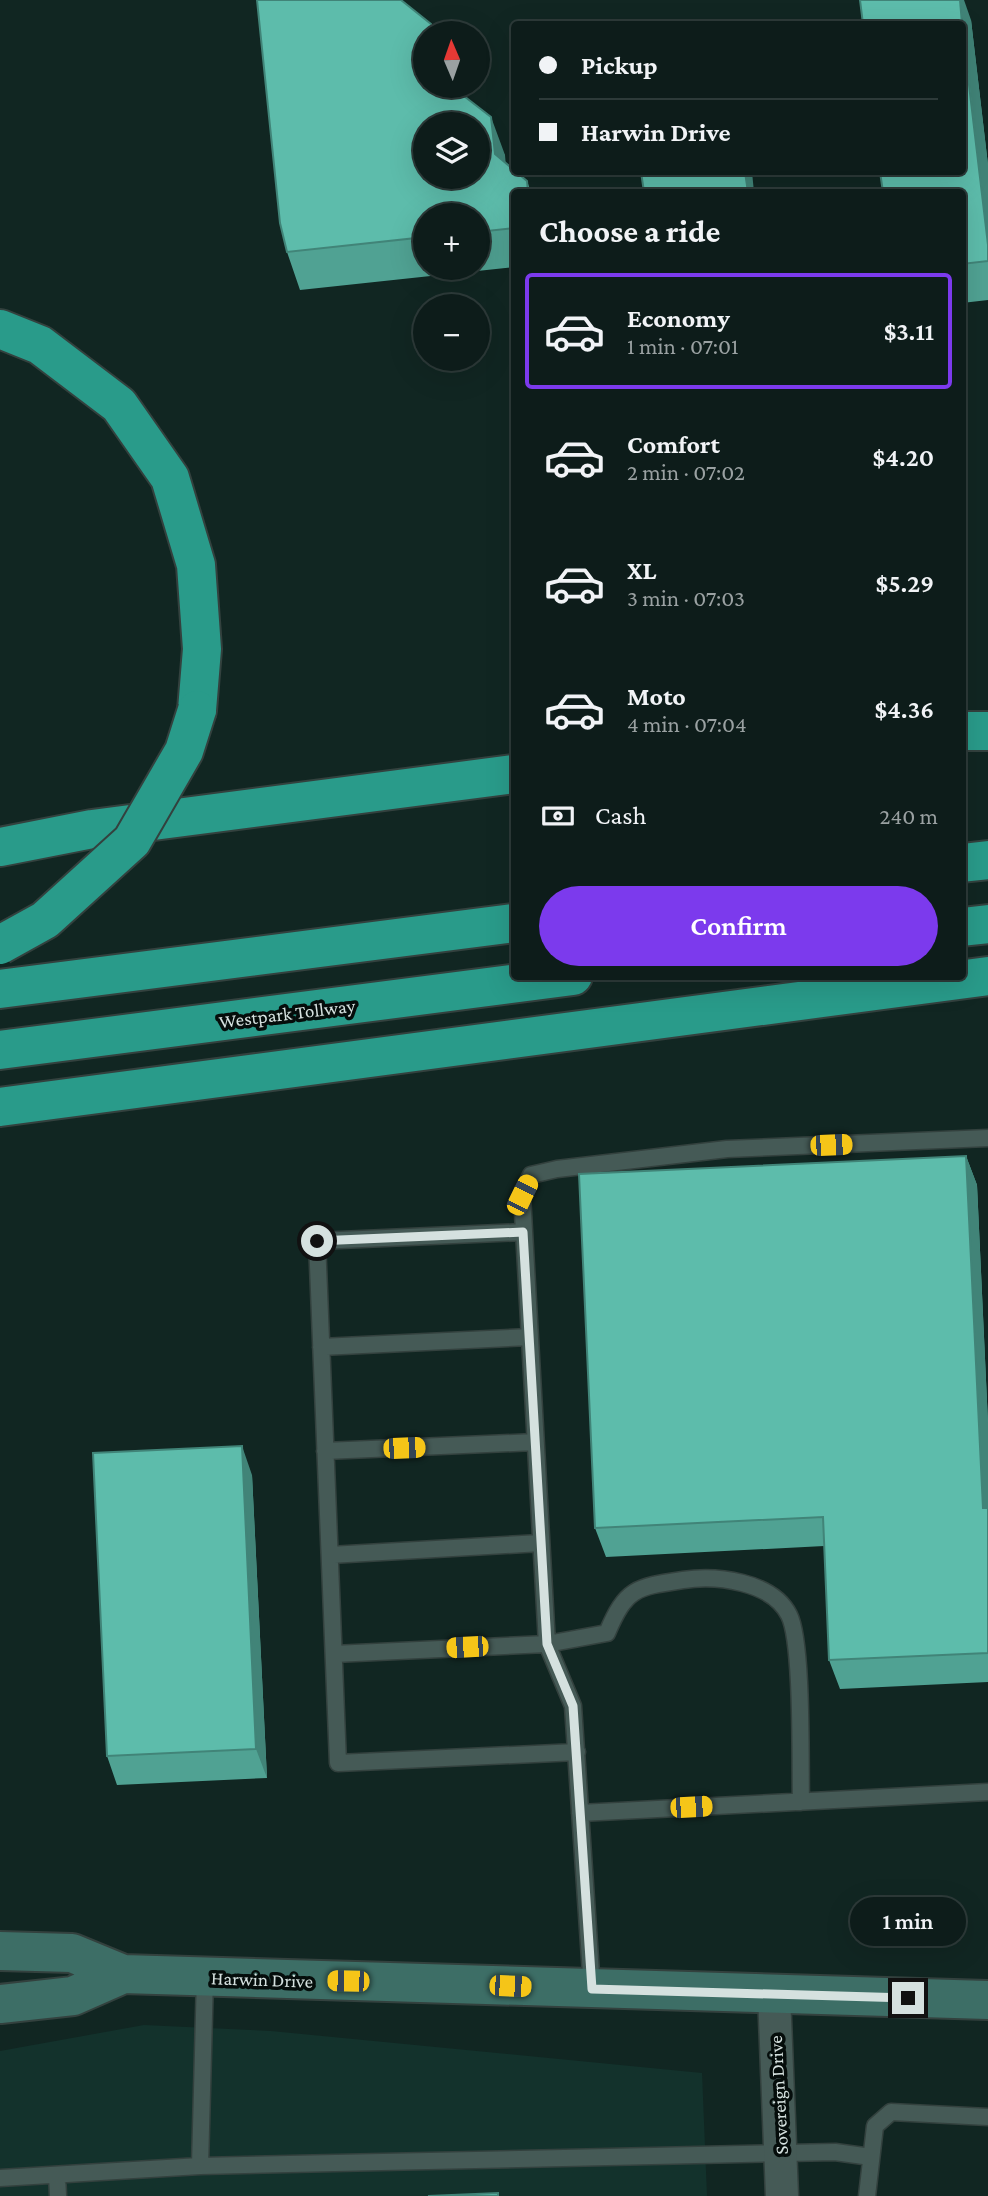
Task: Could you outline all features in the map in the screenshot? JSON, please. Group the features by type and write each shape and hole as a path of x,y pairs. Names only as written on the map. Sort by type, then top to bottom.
{"highway":[{"path":"0,329 40,345 119,405 170,478 196,565 202,649 197,709 184,751 132,841 44,920 0,945"},
{"path":"966,731 988,730"},
{"path":"0,847 92,829 511,774"},
{"path":"966,863 988,860"},
{"path":"0,989 511,923"},
{"path":"966,927 988,924"},
{"path":"966,979 988,976"},
{"name":"Westpark Tollway","path":"0,1050 542,980"},
{"path":"0,1107 958,980"}],"main road":[{"name":"Harwin Drive","path":"0,1951 72,1953 123,1974 988,2000"},
{"name":"Harwin Drive","path":"0,2004 73,1996 123,1974"}],"street":[{"name":"Sovereign Drive","path":"774,1994 782,2196"}],"lane":[{"path":"592,1989 573,1706 547,1644 523,1232 522,1195 531,1175 557,1169 727,1149 988,1138"},
{"path":"523,1232 317,1241 338,1763 577,1752"},
{"path":"321,1348 529,1337"},
{"path":"326,1451 535,1442"},
{"path":"330,1555 541,1543"},
{"path":"334,1654 547,1644 607,1633 620,1602 646,1586 688,1579 731,1580 768,1594 789,1615 796,1643 801,1802"},
{"path":"580,1812 988,1792"},
{"path":"200,2166 205,1977"},
{"path":"867,2196 875,2126 891,2112 988,2117"},
{"path":"0,2178 200,2166 781,2152 835,2152 871,2157"},
{"path":"57,2175 58,2196"}],"shaded area":[{"path":"144,2025 271,2031 702,2073 707,2196 0,2196 0,2051"}],"building":[{"path":"257,0 401,0 427,21 413,21 413,98 466,98 485,112 413,112 413,189 490,189 491,117 495,154 511,168 511,175 520,175 527,181 528,189 511,189 511,228 490,231 490,203 413,203 413,238 287,252 280,223"},
{"path":"860,0 960,0 962,21 863,21"},
{"path":"966,60 988,261 966,264 966,189 883,189 880,175 966,175"},
{"path":"641,175 745,175 748,189 644,189"},
{"path":"966,1156 983,1508 988,1508 988,1653 829,1660 823,1517 595,1528 579,1174"},
{"path":"242,1446 256,1749 107,1756 93,1453"},
{"path":"498,2193 498,2196 428,2196"}],"route":[{"path":"317,1241 523,1232 547,1644 573,1706 592,1989 908,1998"}]}
